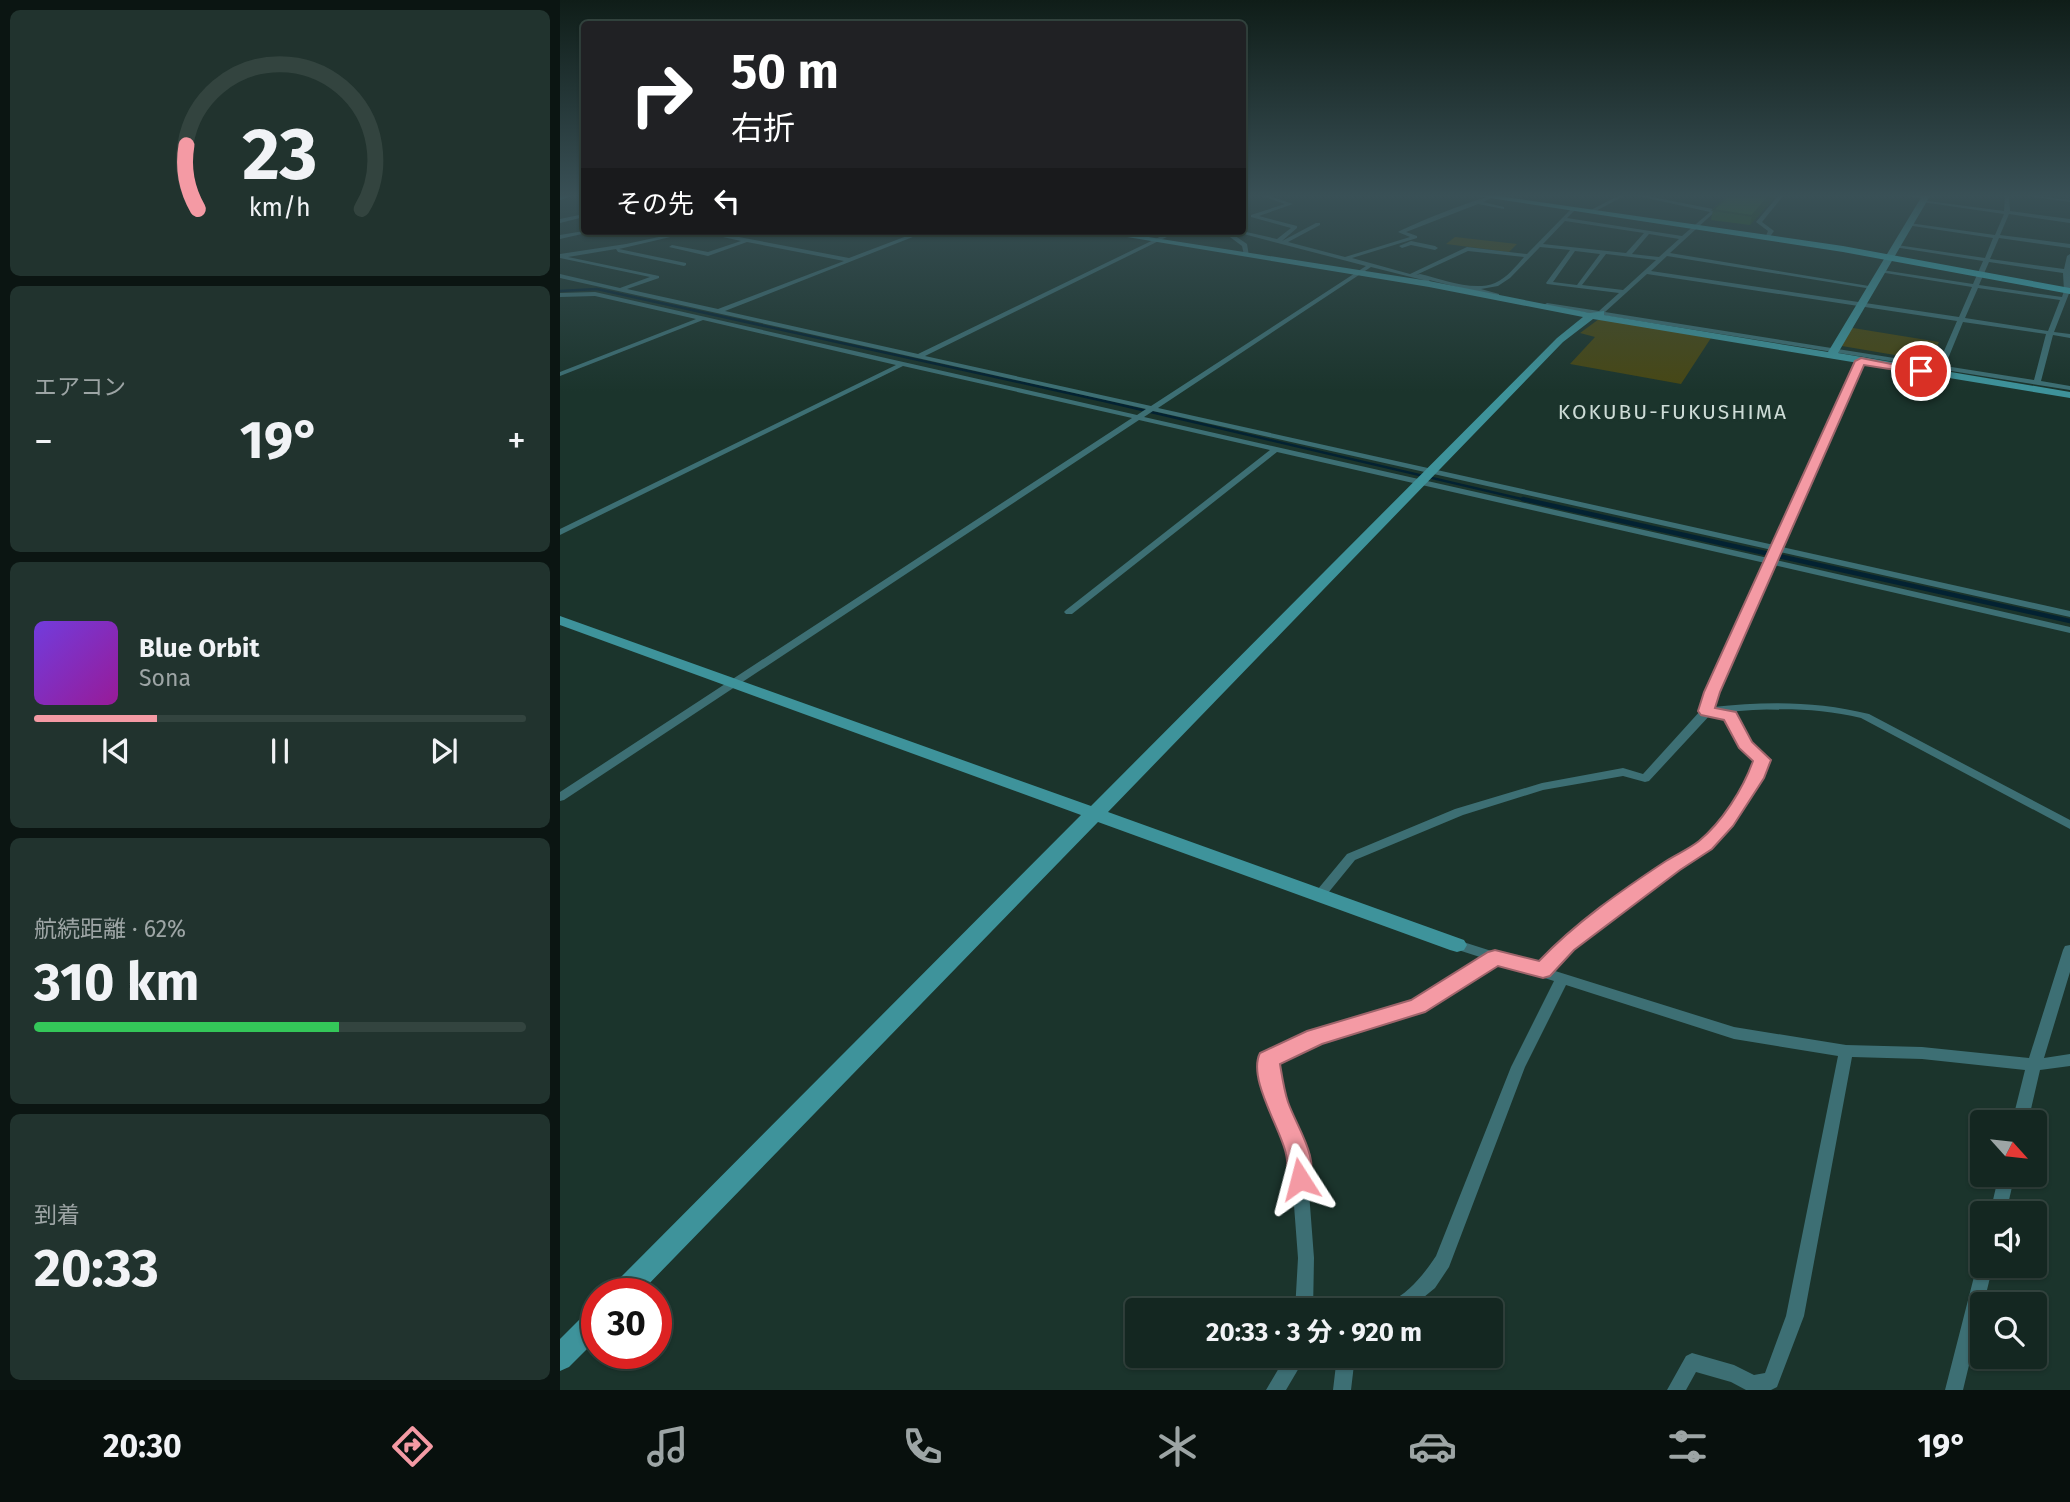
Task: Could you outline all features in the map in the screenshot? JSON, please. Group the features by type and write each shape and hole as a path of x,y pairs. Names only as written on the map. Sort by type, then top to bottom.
{"main road":[{"path":"1910,261 2067,294"}],"street":[{"path":"582,261 657,277 622,289"},
{"path":"669,261 684,264"},
{"path":"560,374 847,261"},
{"path":"560,532 1114,261"},
{"path":"1278,261 1355,273 1428,280"},
{"path":"1353,261 1428,280 1482,290 1508,277 1524,261"},
{"path":"1354,261 1428,280"},
{"path":"1413,274 1441,261"},
{"path":"1565,261 1549,283 1624,292"},
{"path":"1578,287 1598,261"},
{"path":"638,1278 1560,340 1597,314 1657,261"},
{"path":"1708,261 1872,287"},
{"path":"1832,353 1888,261"},
{"path":"1941,367 1986,261"},
{"path":"1992,261 2068,271 2067,294 2050,333 2037,382"},
{"path":"560,797 1369,266"},
{"path":"1421,270 1513,302 2070,388"},
{"path":"1749,287 1765,270"},
{"path":"1646,272 2070,336"},
{"path":"1882,272 2067,294"},
{"path":"560,276 1151,409 1426,477 1772,554 2070,614"},
{"path":"560,289 594,283"},
{"path":"560,295 595,294 1276,449 1426,477 1772,554 2070,630"},
{"path":"1832,353 1861,361 2070,396"},
{"path":"1319,895 1350,857 1459,811 1542,787 1623,772 1645,778 1706,711 1772,554 1861,361"},
{"path":"1069,612 1276,449"},
{"path":"560,620 1457,945 1543,970 1562,979 1734,1033 1807,1047 1846,1051 1922,1053 2034,1065 2070,1060"},
{"path":"1706,711 1789,706 1838,708 1865,716 2070,824"},
{"path":"1543,970 1567,944 1673,865 1706,845 1727,822 1755,778 1761,756 1745,744 1730,716 1706,711"},
{"path":"2023,1110 2070,950"},
{"path":"1304,1298 1306,1258 1298,1153 1276,1101 1268,1059 1315,1037 1418,1006 1495,957"},
{"path":"1409,1298 1429,1282 1443,1261 1518,1067 1562,979"},
{"path":"1676,1390 1692,1362 1734,1374 1753,1384 1772,1381 1795,1316 1846,1051"},
{"path":"1954,1390 1982,1278"},
{"path":"560,1358 581,1336"},
{"path":"1275,1390 1289,1368"},
{"path":"1342,1390 1345,1368"}],"shaded area":[{"path":"1599,319 1711,338 1681,384 1570,364 1595,337 1580,333"},
{"path":"1847,327 1939,342 1930,361 1836,345"}],"waterway":[{"path":"560,291 597,289 1104,401 1530,501"},
{"path":"1523,499 2070,621"}],"district":[{"name":"KOKUBU-FUKUSHIMA","path":"1673,412"}],"route":[{"path":"1300,1179 1298,1153 1276,1101 1268,1059 1315,1037 1418,1006 1495,957 1543,970 1567,944 1673,865 1706,845 1727,822 1755,778 1762,760 1761,756 1745,744 1737,724 1730,716 1706,711 1712,692 1770,558 1861,361 1921,371"}]}
